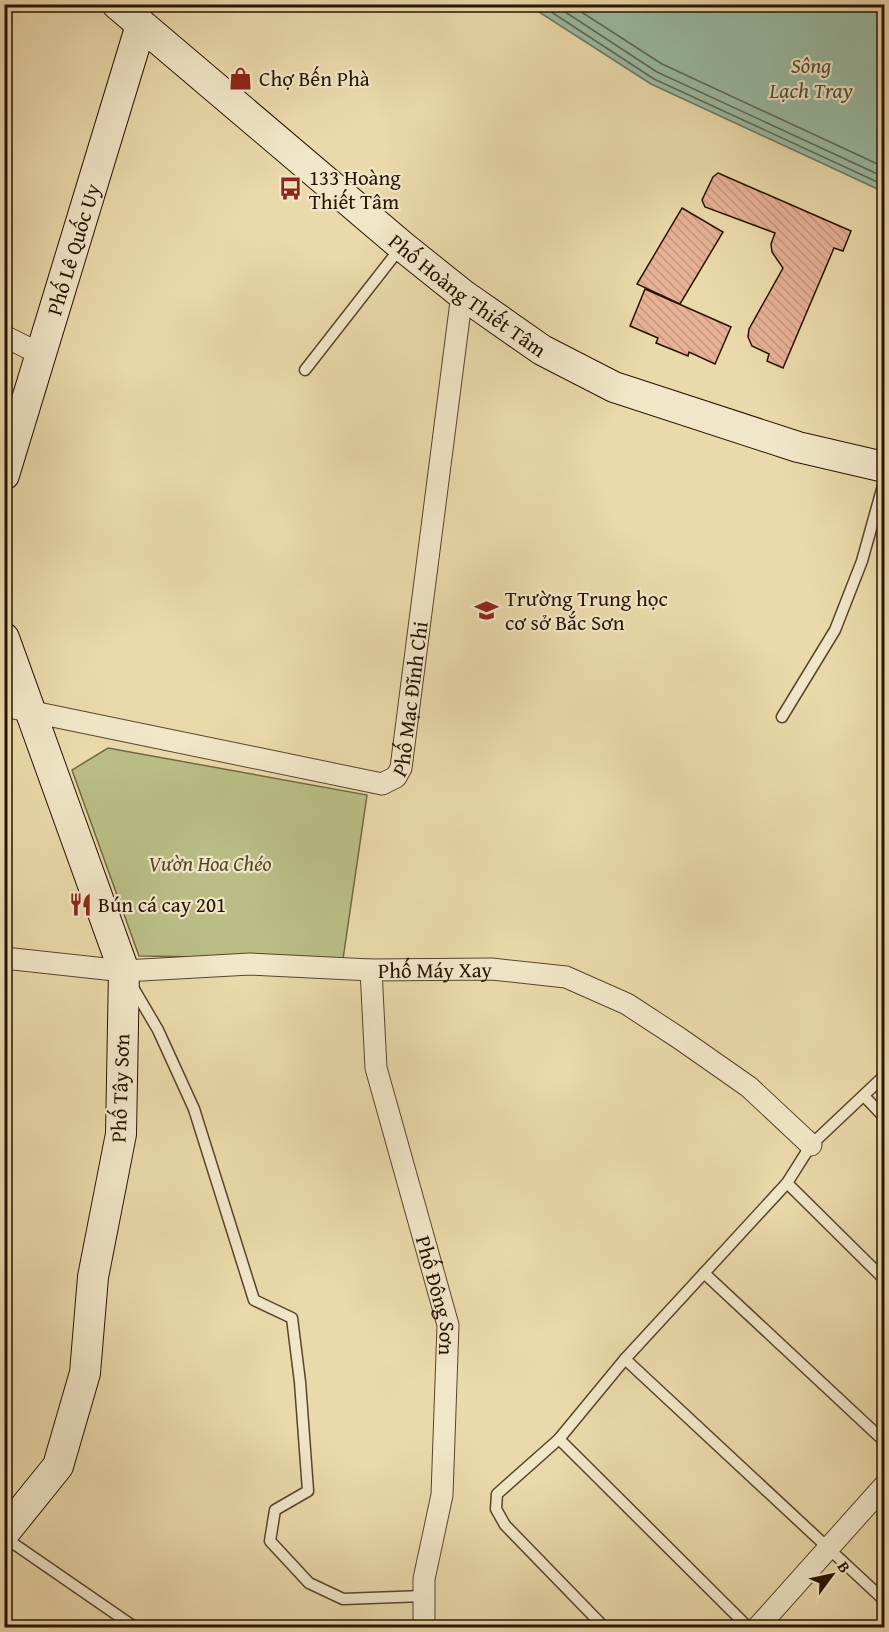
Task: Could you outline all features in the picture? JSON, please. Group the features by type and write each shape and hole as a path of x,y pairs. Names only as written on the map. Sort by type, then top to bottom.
{"street":[{"name":"Phố Hoàng Thiết Tâm","path":"117,4 402,246 462,294 542,350 614,387 798,447 885,467"},
{"name":"Phố Lê Quốc Uy","path":"4,475 141,25"},
{"name":"Phố Mạc Đĩnh Chi","path":"18,709 382,784 396,777 401,768 462,294"},
{"path":"4,336 40,354"},
{"name":"Phố Tây Sơn","path":"4,638 18,709 124,971 121,1134 93,1277 85,1373 58,1466 4,1535"},
{"name":"Phố Máy Xay","path":"4,958 124,971 250,964 371,970 492,969 566,977 627,1004 679,1038 749,1087 811,1145"},
{"name":"Phố Đông Sơn","path":"371,970 376,1068 448,1325 442,1495 424,1579 424,1628"},
{"path":"757,1628 885,1486"}],"lane":[{"path":"305,370 402,246"},
{"path":"782,717 840,619 862,561 885,482"},
{"path":"124,971 158,1030 194,1109 254,1300 292,1318 300,1382 308,1491 275,1510 270,1541 309,1583 344,1599 424,1596"},
{"path":"605,1628 505,1525 496,1509 497,1494 559,1439 625,1359 787,1183 811,1145 885,1076"},
{"path":"864,1096 885,1117"},
{"path":"787,1183 885,1279"},
{"path":"704,1273 885,1441"},
{"path":"625,1359 885,1600"},
{"path":"559,1439 749,1628"},
{"path":"4,1535 136,1628"}],"green space":[{"name":"Vườn Hoa Chéo","path":"108,748 367,795 343,959 139,956 72,770"}],"water":[{"name":"Sông Lạch Tray","path":"528,5 884,5 884,192 651,84"}],"building":[{"path":"718,173 851,231 843,251 834,248 783,368 767,361 769,354 752,346 748,337 749,329 783,268 772,252 771,244 775,233 705,207 702,200 713,177"},
{"path":"682,208 723,232 680,304 637,284"},
{"path":"645,289 731,327 715,364 689,352 688,356 656,343 658,338 630,326"}],"place":[{"name":"Chợ Bến Phà","path":"241,78"},
{"name":"133 Hoàng Thiết Tâm","path":"291,189"},
{"name":"Trường Trung học cơ sở Bắc Sơn","path":"487,610"},
{"name":"Bún cá cay 201","path":"80,904"}]}
